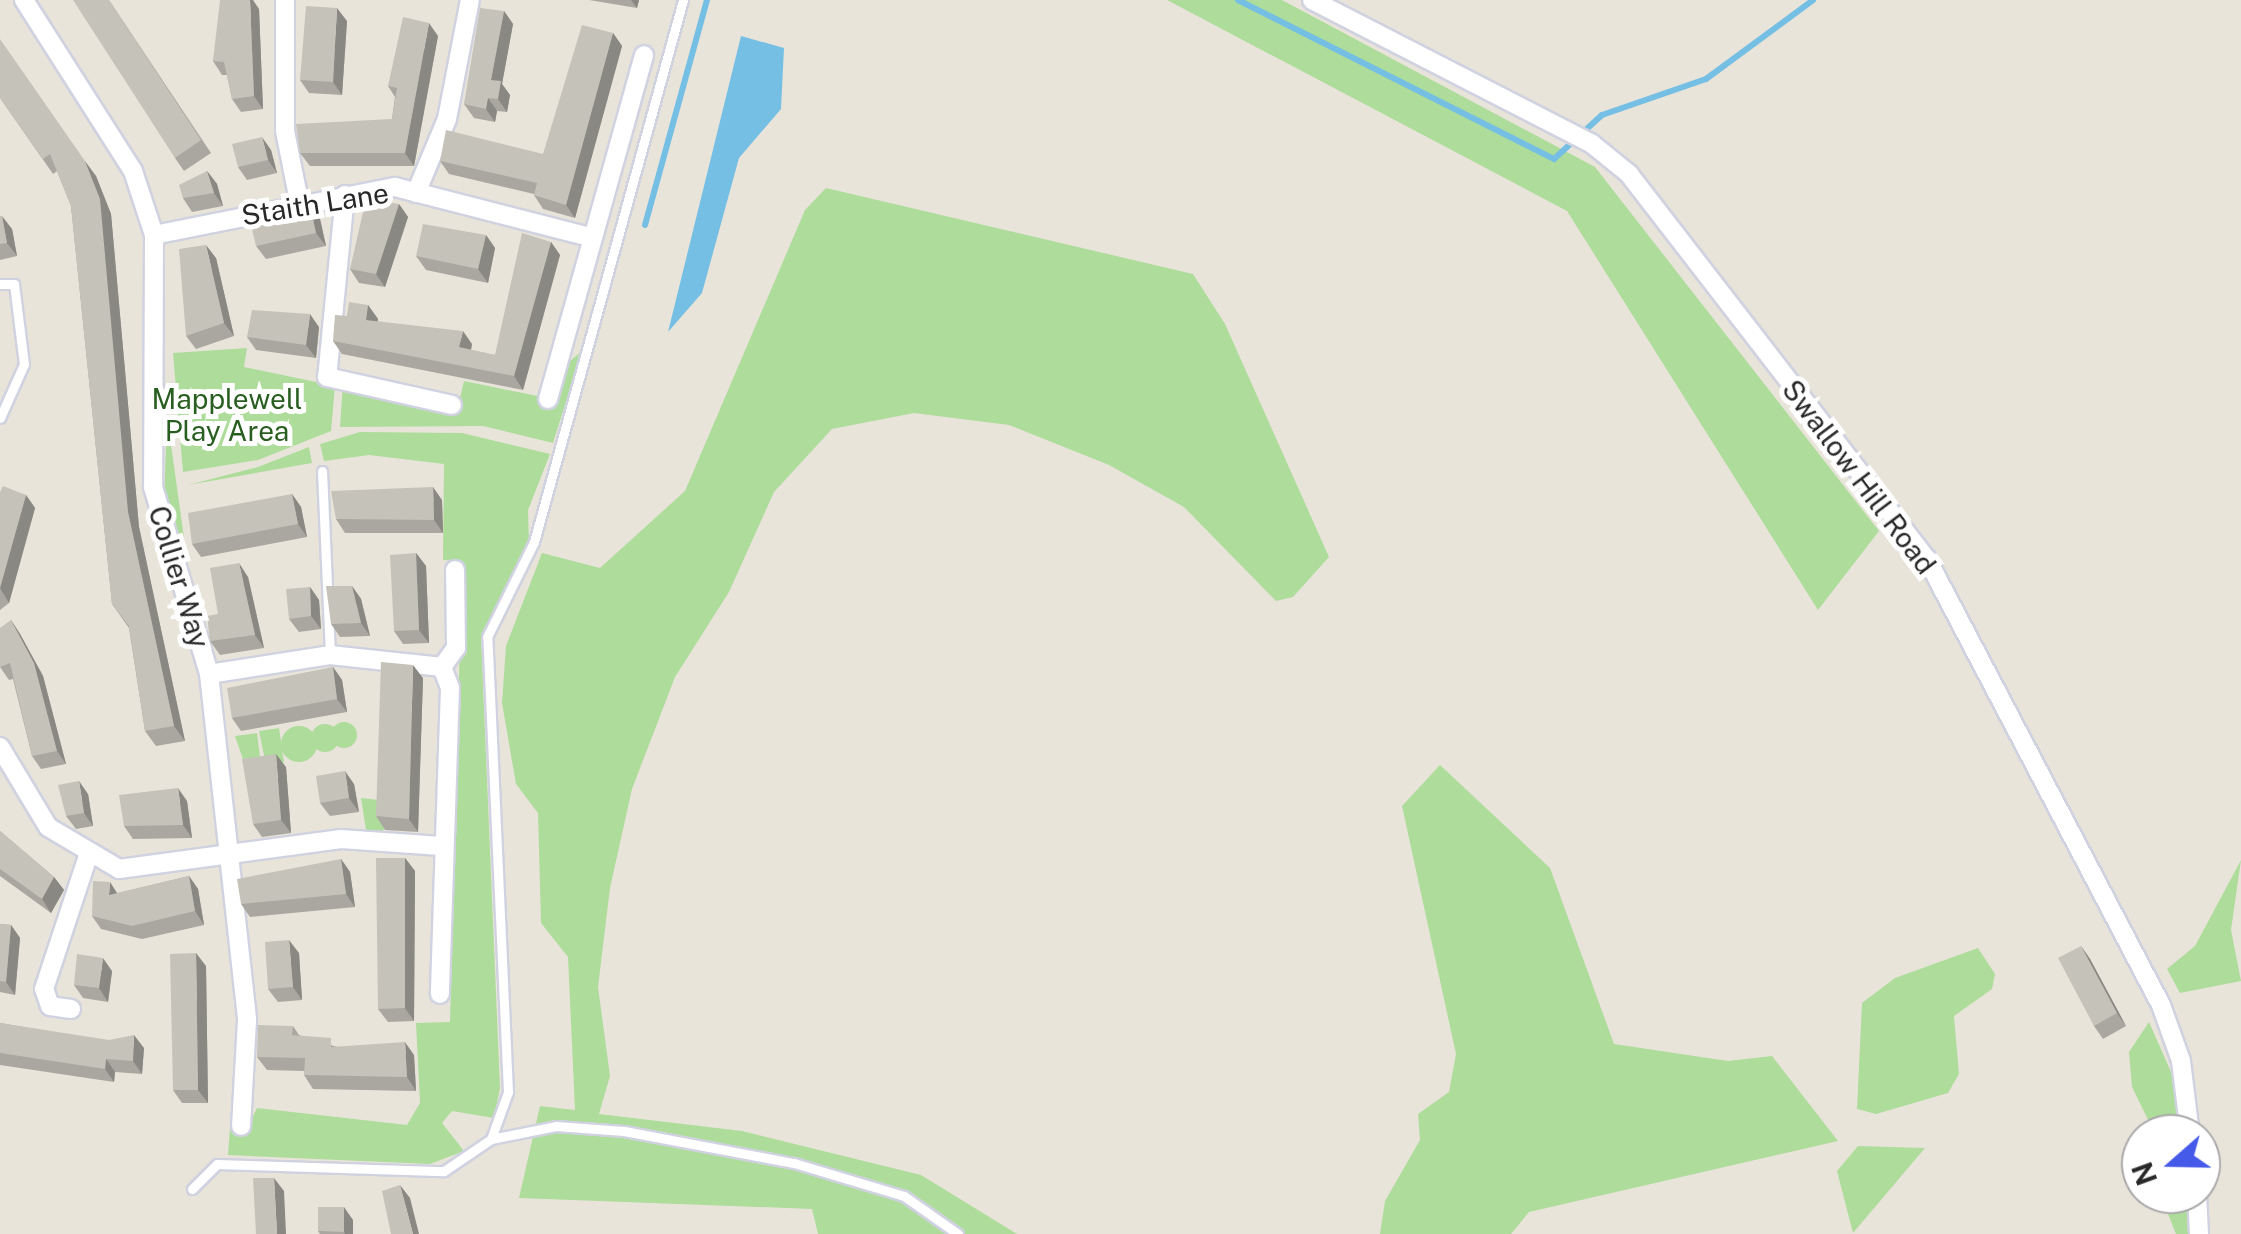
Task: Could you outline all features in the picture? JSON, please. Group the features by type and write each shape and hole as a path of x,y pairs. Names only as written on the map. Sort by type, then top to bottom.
{"street":[{"name":"Collier Way","path":"24,0 133,171 154,236 152,487 209,674 232,855 247,1020 241,1126"},
{"path":"285,0 285,131 299,201"},
{"path":"416,193 447,120 470,0"},
{"name":"Swallow Hill Road","path":"1312,0 1592,144 1630,174 1927,559 2161,1005 2186,1114"},
{"path":"548,398 644,55"},
{"name":"Staith Lane","path":"154,236 299,201 416,193 593,238"},
{"path":"345,195 327,377 452,405"},
{"path":"442,667 456,648 455,570"},
{"path":"209,674 330,655 442,667"},
{"path":"440,994 450,688 442,667"},
{"path":"0,747 48,827 88,856 119,869 341,839 442,846"},
{"path":"71,1008 50,1006 44,989 88,856"}],"lane":[{"path":"492,1139 508,1092 487,637 534,542 683,0"},
{"path":"0,284 14,284 24,364 0,418"},
{"path":"322,471 330,655"},
{"path":"192,1189 206,1167 223,1163 444,1171 492,1139 556,1126 624,1131 794,1164 904,1196 958,1234"}],"green space":[{"path":"1167,0 1282,0 1595,167 1879,531 1818,610 1567,211"},
{"path":"826,188 1193,274 1225,324 1329,557 1293,597 1276,601 1184,507 1109,465 1009,425 914,413 832,429 774,492 729,592 675,677 632,789 610,888 598,987 610,1076 599,1114 742,1131 921,1175 1017,1234 818,1234 812,1209 519,1198 540,1106 575,1110 568,957 541,923 538,813 516,784 502,703 506,646 542,553 600,568 685,491 805,210"},
{"name":"Mapplewell Play Area","path":"247,348 244,367 335,386 331,431 258,460 183,472 173,353"},
{"path":"582,351 553,443 483,426 340,427 343,383 458,406 464,381 547,398 558,371"},
{"path":"167,416 190,581 164,503"},
{"path":"360,432 462,433 550,454 528,510 529,545 481,637 500,1088 494,1118 452,1111 442,1123 464,1151 430,1164 228,1155 230,1128 248,1126 257,1108 407,1125 420,1103 416,1023 450,1022 462,561 443,560 444,464 369,455 324,461 320,444"},
{"path":"309,447 312,463 188,485 258,467"},
{"path":"344,722 353,726 357,735 353,744 344,748 335,744 331,735 335,726"},
{"path":"325,724 335,728 339,738 335,748 325,752 315,748 311,738 315,728"},
{"path":"299,726 311,732 317,744 311,756 299,762 287,756 281,744 287,732"},
{"path":"279,728 284,762 266,765 259,731"},
{"path":"257,733 260,757 243,759 235,736"},
{"path":"1440,765 1550,868 1614,1044 1728,1061 1772,1056 1838,1141 1529,1212 1511,1234 1380,1234 1385,1201 1420,1140 1418,1114 1449,1092 1456,1054 1402,806"},
{"path":"361,798 396,802 383,831 366,830"},
{"path":"2241,860 2231,930 2241,981 2180,993 2167,969 2195,946"},
{"path":"1978,948 1995,974 1992,989 1954,1016 1959,1074 1948,1093 1876,1114 1857,1109 1862,1003 1895,978"},
{"path":"2149,1022 2175,1081 2178,1114 2145,1114 2132,1087 2129,1052"},
{"path":"1858,1146 1925,1148 1853,1233 1837,1171"},
{"path":"2168,1214 2189,1214 2191,1234 2176,1234"}],"water":[{"path":"741,36 784,48 781,109 739,158 702,293 668,332"}],"building":[{"path":"73,0 109,0 201,140 175,158"},
{"path":"220,0 250,0 254,96 232,99 224,62 213,61"},
{"path":"306,6 337,8 333,82 300,80"},
{"path":"480,8 504,11 491,80 501,81 498,99 488,98 486,109 464,104"},
{"path":"403,17 429,23 405,153 300,153 296,124 392,119 397,88 388,86"},
{"path":"582,25 613,33 566,205 534,195 537,183 440,161 446,130 543,154"},
{"path":"0,39 85,161 100,199 128,512 174,726 145,731 129,626 112,604 71,206 50,154 43,159 0,98"},
{"path":"262,137 268,160 238,167 232,144"},
{"path":"207,171 214,193 183,198 179,185"},
{"path":"366,199 399,204 376,274 350,269"},
{"path":"310,206 316,233 256,246 251,225"},
{"path":"0,216 7,243 0,244"},
{"path":"423,224 486,235 478,269 416,256"},
{"path":"522,233 551,242 514,376 333,341 335,315 347,316 349,302 368,305 366,320 463,331 459,347 495,355"},
{"path":"206,245 224,323 186,336 179,249"},
{"path":"252,310 310,314 306,345 247,337"},
{"path":"3,486 26,495 0,588 0,492"},
{"path":"433,487 434,520 336,519 331,491"},
{"path":"292,494 298,524 192,544 188,513"},
{"path":"416,553 419,630 394,631 390,555"},
{"path":"239,563 255,635 210,641 207,616 218,614 210,568"},
{"path":"326,586 352,586 361,623 331,624"},
{"path":"310,587 311,616 289,619 286,589"},
{"path":"11,620 34,663 57,751 32,756 10,663 0,667 0,628"},
{"path":"381,662 413,665 409,819 376,816"},
{"path":"333,667 337,699 232,718 227,688"},
{"path":"276,754 281,820 253,824 242,759"},
{"path":"345,771 349,798 320,803 316,776"},
{"path":"79,781 84,813 66,816 58,785"},
{"path":"178,788 183,825 124,826 119,795"},
{"path":"0,831 54,877 42,899 0,869"},
{"path":"376,858 405,858 405,1008 378,1009"},
{"path":"341,859 346,894 241,904 237,879"},
{"path":"189,876 195,911 132,926 92,916 93,881 110,882 109,895"},
{"path":"0,924 11,925 6,982 0,981"},
{"path":"289,940 293,987 268,989 265,942"},
{"path":"2081,946 2117,1013 2094,1026 2058,958"},
{"path":"196,953 198,1090 173,1090 170,954"},
{"path":"77,954 103,958 99,988 74,985"},
{"path":"0,1023 109,1040 134,1035 133,1061 106,1059 105,1069 0,1053"},
{"path":"258,1025 293,1026 292,1035 331,1038 331,1047 405,1042 407,1077 304,1075 305,1058 257,1057"},
{"path":"253,1178 274,1178 277,1234 256,1234"},
{"path":"400,1185 413,1234 391,1234 382,1191"},
{"path":"318,1207 344,1207 344,1232 318,1231"}],"waterway":[{"path":"645,225 707,0"},
{"path":"1238,0 1554,159 1602,115 1706,79 1813,0"}]}
